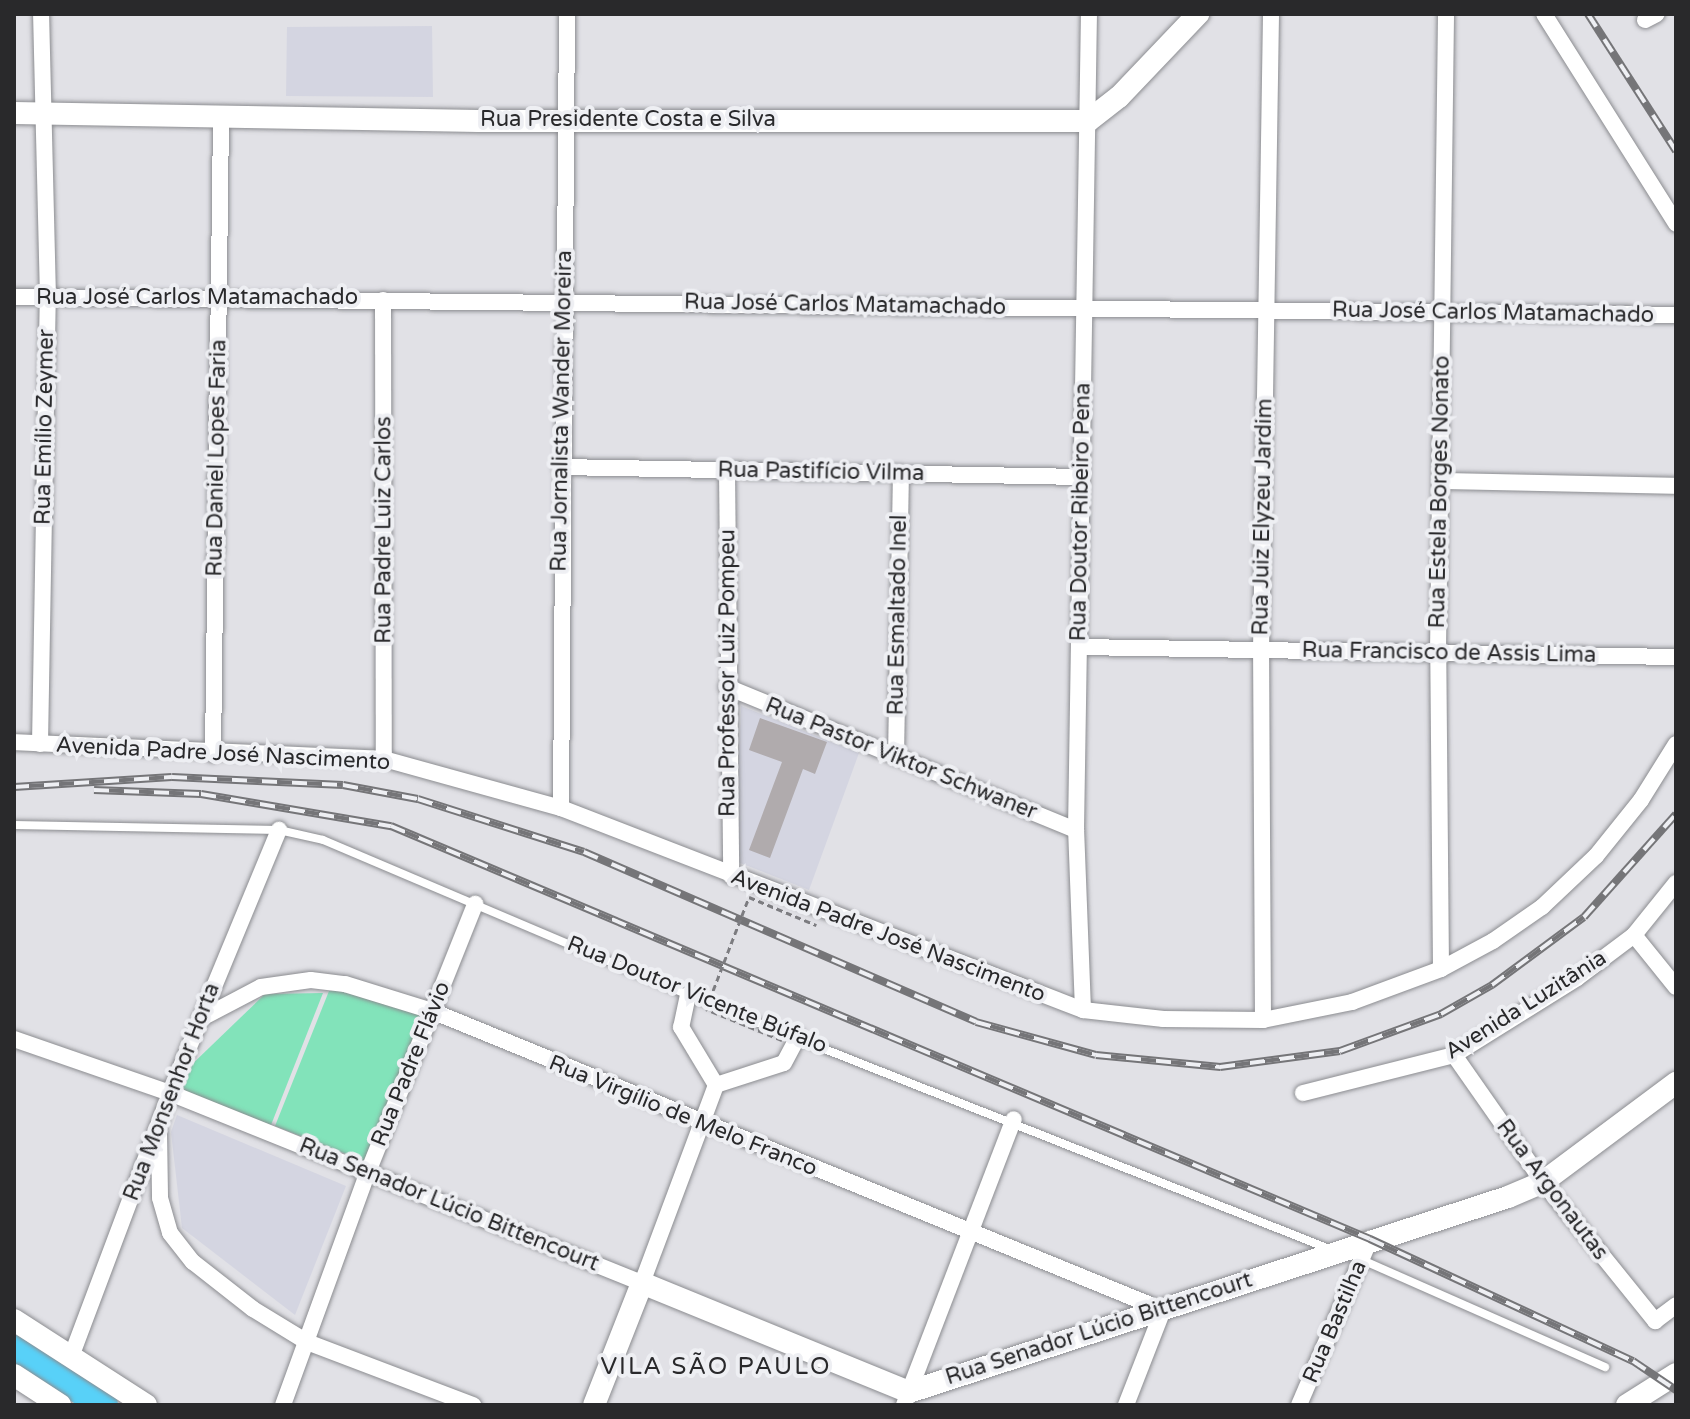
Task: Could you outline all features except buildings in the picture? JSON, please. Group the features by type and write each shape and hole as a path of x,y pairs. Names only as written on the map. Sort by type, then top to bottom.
{"street":[{"name":"Rua Emílio Zeymer","path":"40,744 48,298 41,14"},
{"name":"Rua Jornalista Wander Moreira","path":"561,808 561,467 567,14"},
{"name":"Rua Doutor Ribeiro Pena","path":"1083,1010 1076,830 1089,14"},
{"path":"1088,121 1119,97 1198,14"},
{"name":"Rua Juiz Elyzeu Jardim","path":"1263,1020 1261,651 1271,14"},
{"name":"Rua Estela Borges Nonato","path":"1441,969 1438,652 1446,14"},
{"path":"1544,14 1676,224"},
{"name":"Rua Presidente Costa e Silva","path":"14,113 565,120 1088,121"},
{"name":"Rua Daniel Lopes Faria","path":"213,754 221,115"},
{"name":"Rua José Carlos Matamachado","path":"14,297 1676,315"},
{"name":"Rua Padre Luiz Carlos","path":"383,300 384,759"},
{"name":"Rua Pastifício Vilma","path":"561,467 1081,477"},
{"name":"Rua Professor Luiz Pompeu","path":"727,470 731,876"},
{"name":"Rua Esmaltado Inel","path":"896,757 901,473"},
{"path":"1441,481 1676,486"},
{"name":"Rua Francisco de Assis Lima","path":"1079,647 1676,657"},
{"name":"Rua Pastor Viktor Schwaner","path":"727,687 1076,830"},
{"name":"Avenida Padre José Nascimento","path":"14,742 213,754 384,759 561,808 1083,1010 1163,1019 1263,1020 1352,1002 1441,969 1542,907 1585,866 1641,800 1676,744"},
{"name":"Rua Monsenhor Horta","path":"71,1357 170,1093 279,830"},
{"name":"Avenida Luzitânia","path":"1303,1093 1454,1055 1577,978 1634,935 1676,883"},
{"name":"Rua Padre Flávio","path":"283,1405 368,1172 475,904"},
{"path":"1634,935 1676,987"},
{"name":"Rua Virgílio de Melo Franco","path":"200,1019 261,987 311,980 345,984 432,1011 701,1125 1163,1310"},
{"path":"688,995 681,1027 716,1085"},
{"name":"Rua Senador Lúcio Bittencourt","path":"14,1039 170,1093 368,1172 642,1283 910,1401 1334,1250 1365,1249 1508,1197 1543,1182 1676,1083"},
{"path":"716,1085 784,1063 790,1039"},
{"name":"Rua Argonautas","path":"1454,1055 1543,1182 1655,1321 1676,1305"},
{"path":"594,1405 716,1085"},
{"path":"910,1401 1014,1119"},
{"path":"159,1122 160,1198 170,1233 193,1262 253,1309 307,1342 473,1405"},
{"name":"Rua Bastilha","path":"1299,1405 1365,1249"},
{"path":"1126,1405 1163,1310"},
{"path":"14,1320 146,1405"},
{"path":"1627,1405 1676,1374"},
{"path":"14,1375 60,1405"}],"lane":[{"name":"Rua Doutor Vicente Búfalo","path":"14,825 279,830 323,840 790,1039 1014,1119 1334,1250"},
{"path":"1365,1249 1605,1367"}],"path":[{"path":"790,1039 706,1009 749,897 816,925"}],"shaded area":[{"path":"432,26 433,97 286,96 287,27"},
{"path":"741,706 859,753 809,890 735,861"},
{"path":"177,1115 346,1186 295,1315 182,1228 171,1132"}],"green space":[{"path":"341,989 425,1016 364,1161 275,1126 329,991"},
{"path":"323,993 271,1125 178,1092 183,1073 265,994"}],"waterway":[{"path":"14,1349 104,1405"}],"railway":[{"path":"1588,14 1676,151"},
{"path":"14,787 172,777 343,785 418,799 584,852 976,1022 1096,1055 1220,1067 1340,1051 1441,1014 1492,985 1584,917 1676,814"},
{"path":"94,790 201,794 391,826 1370,1239 1633,1361 1676,1390"}],"district":[{"name":"VILA SÃO PAULO","path":"716,1367"}]}
